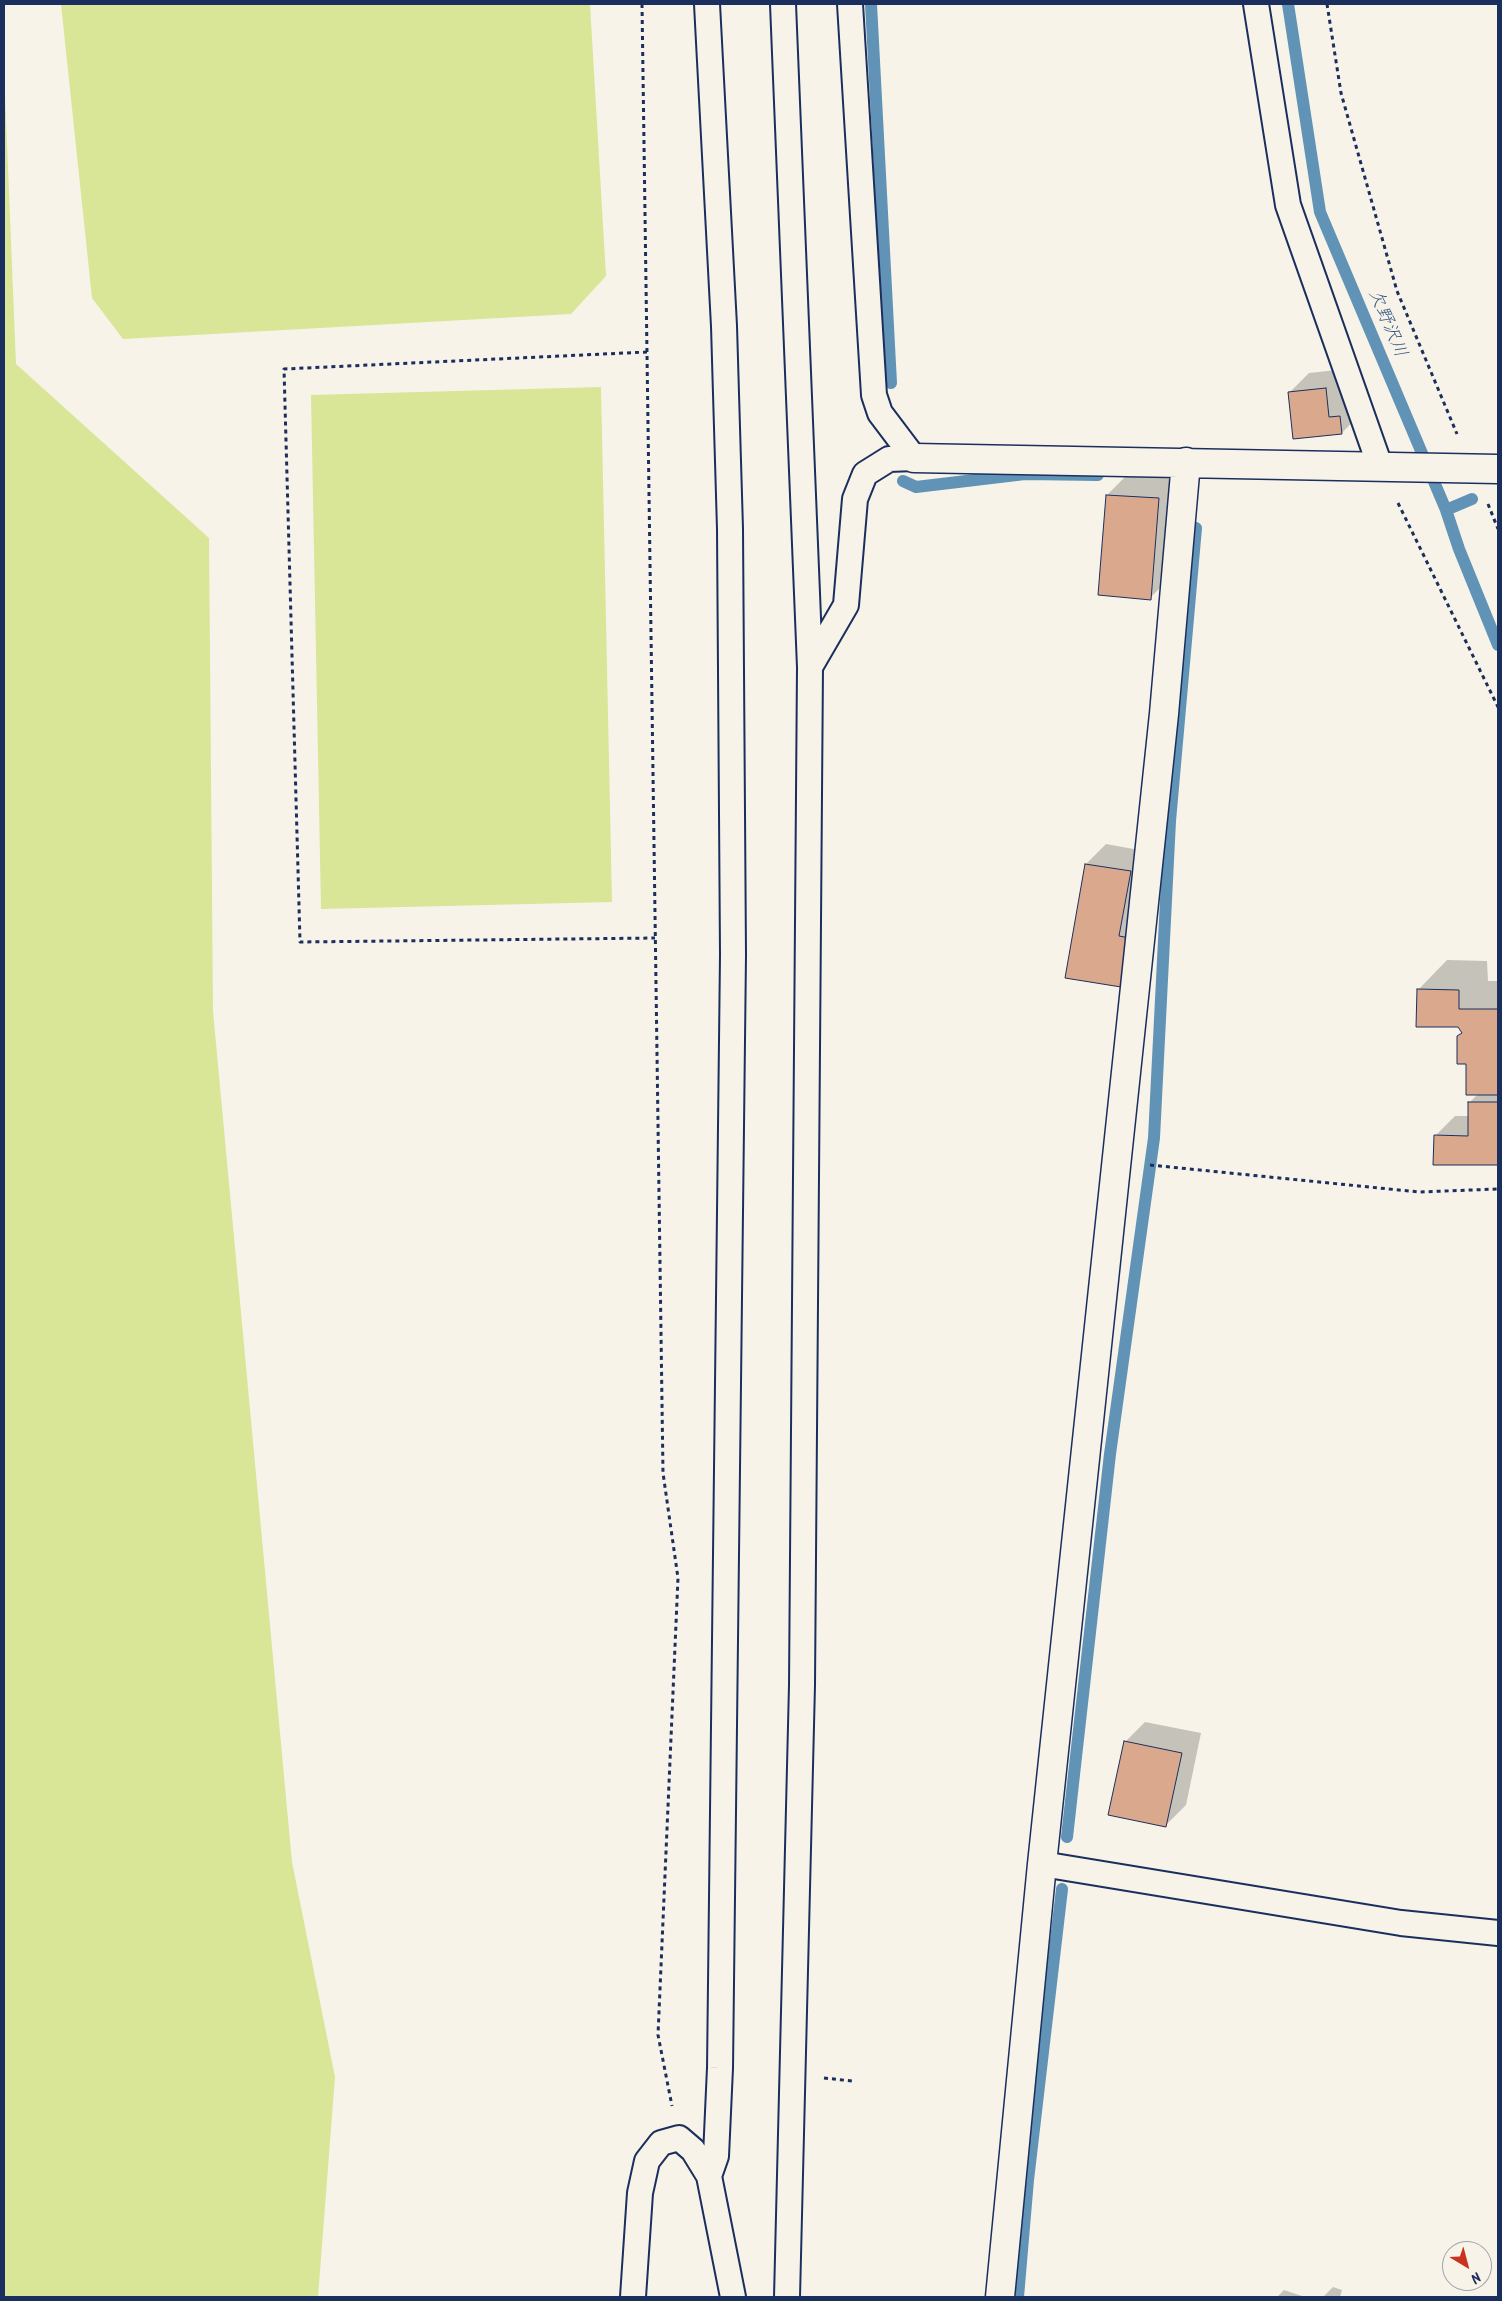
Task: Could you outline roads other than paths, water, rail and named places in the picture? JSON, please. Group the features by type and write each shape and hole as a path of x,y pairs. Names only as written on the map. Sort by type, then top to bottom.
{"street":[{"path":"914,458 1475,469"},
{"path":"1000,2297 1042,1864 1164,714 1186,462"}],"lane":[{"path":"707,4 724,326 730,529 733,955 720,2068 716,2156 709,2176"},
{"path":"784,4 810,666 802,1685 787,2297"},
{"path":"850,4 874,395 880,413 914,458"},
{"path":"1256,4 1288,205 1391,466"},
{"path":"810,666 846,604 855,499 865,474 889,459 914,458"},
{"path":"1042,1864 1401,1923 1498,1933"},
{"path":"633,2297 640,2193 647,2161 662,2143 679,2138 693,2150 709,2176 733,2297"}],"waterway":[{"path":"871,4 891,383"},
{"name":"欠野沢川","path":"1288,4 1320,212 1446,510 1459,549 1498,645"},
{"path":"903,481 916,487 1025,474 1098,475"},
{"path":"1446,510 1472,499"},
{"path":"1067,1837 1110,1454 1154,1138 1170,821 1196,528"},
{"path":"1018,2297 1028,2180 1062,1889"}]}
